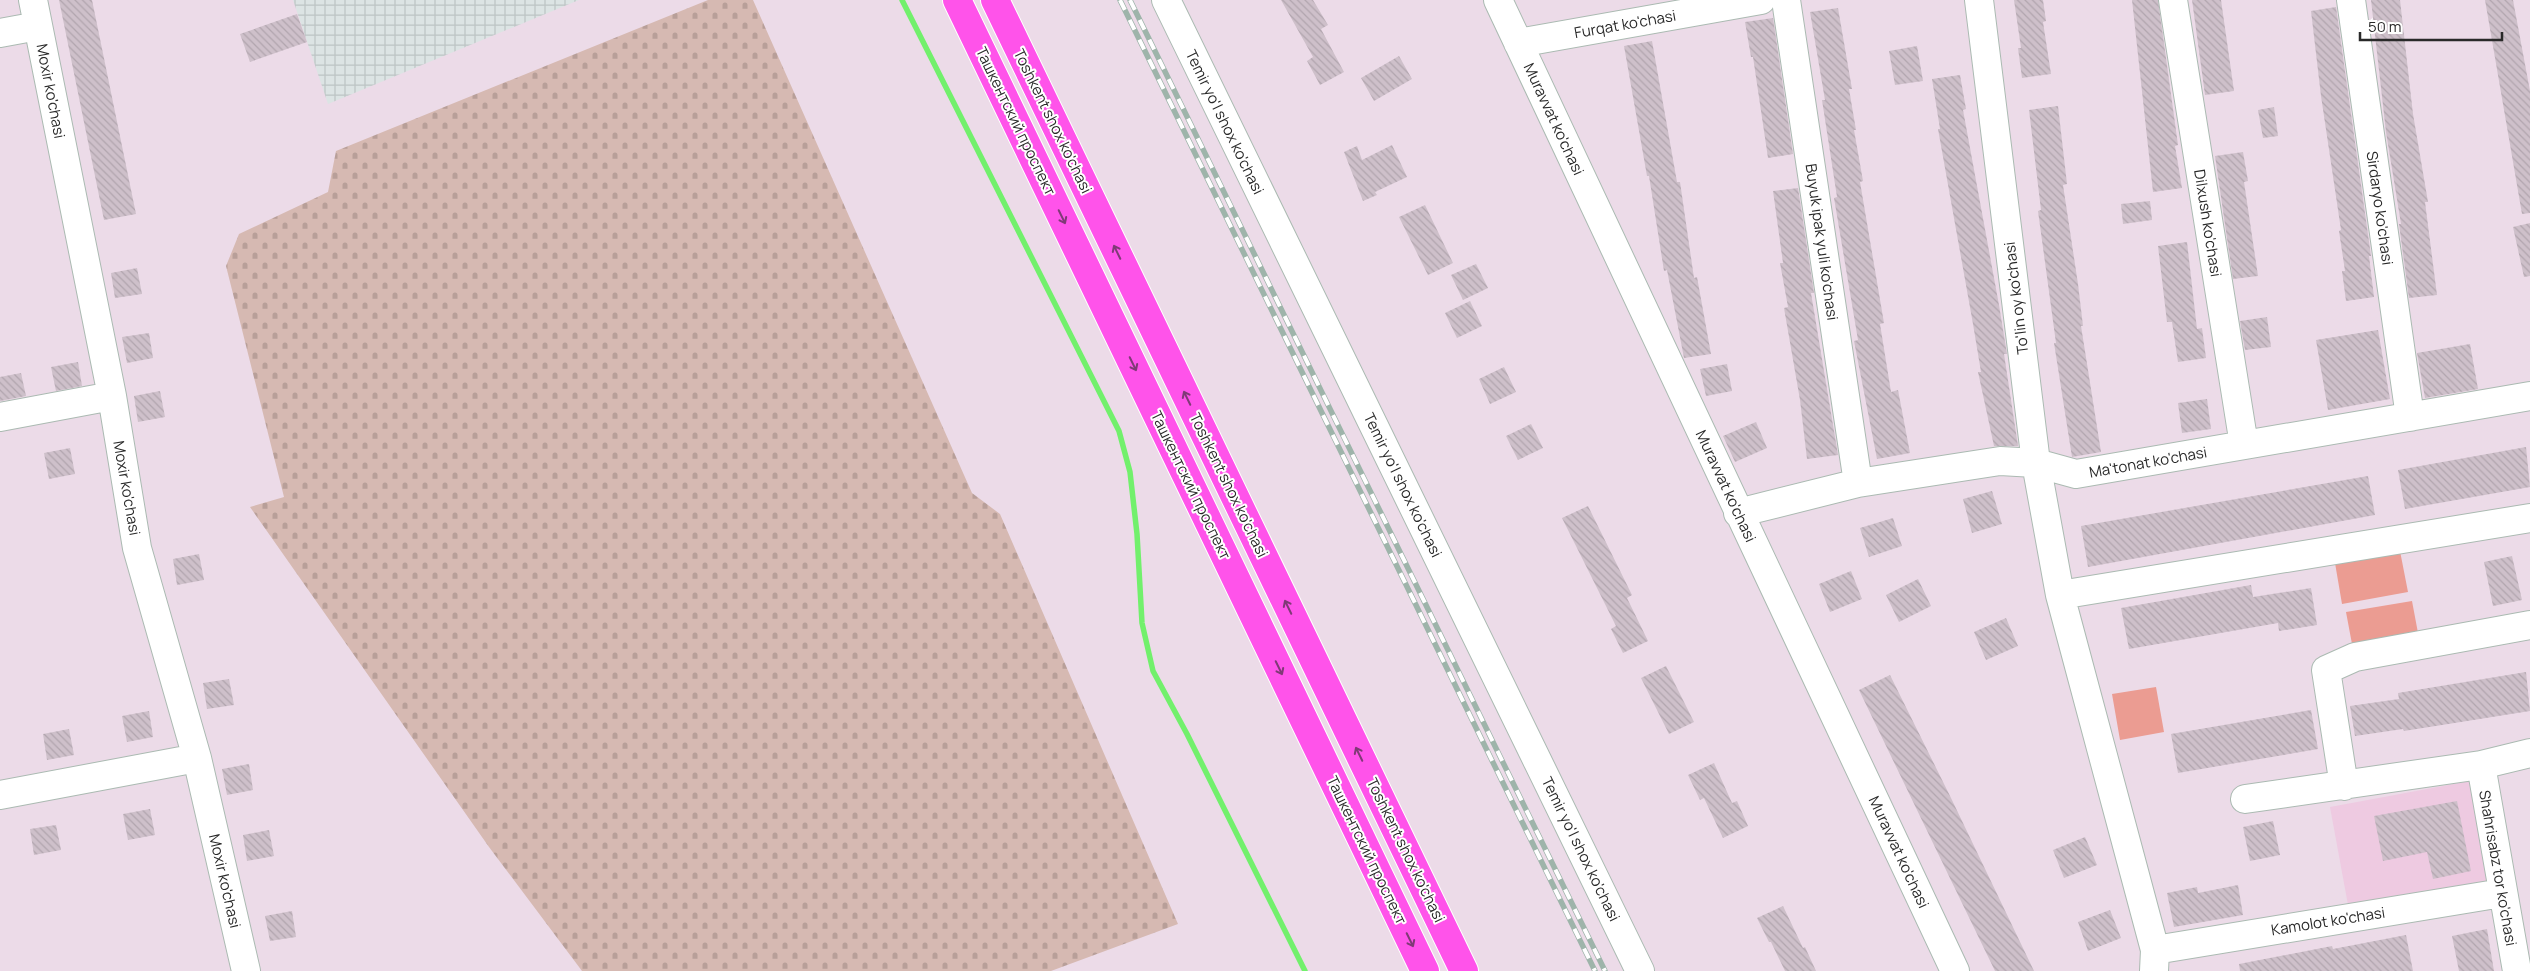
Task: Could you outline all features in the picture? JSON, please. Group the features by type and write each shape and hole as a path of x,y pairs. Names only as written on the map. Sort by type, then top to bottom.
{"highway":[{"name":"Ташкентский проспект","path":"957,0 1425,971"},
{"name":"Toshkent shox ko'chasi","path":"995,0 1464,971"}],"street":[{"name":"Moxir ko'chasi","path":"33,0 112,396 137,548 196,758 246,971"},
{"name":"Temir yo'l shox ko'chasi","path":"1166,0 1640,971"},
{"name":"Muravvat ko'chasi","path":"1498,0 1955,971"},
{"name":"Furqat ko'chasi","path":"1518,43 1761,0"},
{"name":"Buyuk ipak yuli ko'chasi","path":"1786,0 1858,483"},
{"name":"To'lin oy ko'chasi","path":"1979,0 2036,463 2060,595 2154,960"},
{"name":"Dilxush ko'chasi","path":"2173,0 2244,445"},
{"name":"Sirdaryo ko'chasi","path":"2350,0 2410,417"},
{"path":"0,33 38,26"},
{"path":"0,417 112,396"},
{"name":"Ma'tonat ko'chasi","path":"1738,513 1858,483 2000,461 2036,463 2076,474 2530,396"},
{"path":"2060,595 2530,518"},
{"path":"2344,786 2326,670 2355,657 2530,625"},
{"path":"2245,799 2481,765 2530,753"},
{"path":"0,795 196,758"},
{"name":"Shahrisabz tor ko'chasi","path":"2481,765 2502,893 2520,956"},
{"name":"Kamolot ko'chasi","path":"2154,960 2502,893"}],"shaded area":[{"path":"293,0 579,0 328,104"},
{"path":"2400,551 2408,592 2342,604 2335,563"},
{"path":"2412,601 2418,633 2352,644 2346,612"},
{"path":"2156,687 2164,732 2120,740 2112,694"},
{"path":"2470,781 2489,883 2348,905 2330,807"}],"green space":[{"path":"708,0 753,0 972,493 1000,514 1178,924 1051,971 582,971 489,847 250,507 284,497 226,266 239,234 328,192 336,151"}],"building":[{"path":"59,0 92,0 136,214 104,220"},
{"path":"1281,0 1313,0 1328,25 1321,29 1344,72 1320,85 1307,61 1313,57"},
{"path":"2014,0 2043,0 2046,21 2043,22 2051,74 2022,78 2018,48 2021,48"},
{"path":"2132,0 2158,0 2178,145 2175,146 2182,188 2153,192"},
{"path":"2192,0 2221,0 2234,91 2205,95"},
{"path":"2371,0 2400,0 2413,114 2428,202 2425,202 2437,295 2409,298 2399,224 2401,224 2386,132"},
{"path":"2485,0 2513,0 2530,91 2530,213 2522,214"},
{"path":"2336,7 2371,256 2369,256 2374,297 2346,301 2342,271 2345,271 2339,231 2341,230 2321,96 2311,11"},
{"path":"1838,8 1852,89 1849,89 1863,181 1860,182 1884,323 1880,324 1891,392 1898,390 1910,453 1877,459 1854,341 1858,340 1834,198 1837,197 1822,100 1825,100 1810,12"},
{"path":"297,14 307,42 250,62 240,34"},
{"path":"1773,18 1793,154 1768,158 1753,57 1751,57 1745,22"},
{"path":"1652,41 1677,182 1680,182 1694,278 1697,277 1711,354 1684,358 1667,270 1664,271 1649,176 1647,176 1624,46"},
{"path":"1917,46 1923,81 1895,85 1889,51"},
{"path":"1399,56 1412,79 1374,101 1361,78"},
{"path":"1960,75 1966,109 1963,110 2007,354 2004,354 2018,446 1994,446 1978,372 1981,372 1938,129 1940,129 1932,79"},
{"path":"2058,106 2067,184 2063,185 2078,284 2083,326 2081,326 2101,452 2072,457 2054,343 2056,343 2038,211 2041,210 2029,110"},
{"path":"2274,107 2278,136 2263,138 2258,110"},
{"path":"1392,145 1407,177 1375,192 1377,195 1363,201 1344,152 1357,146 1362,160"},
{"path":"2243,152 2248,181 2244,182 2258,276 2233,279 2215,156"},
{"path":"1798,188 1814,293 1811,293 1838,455 1807,459 1800,400 1784,308 1788,307 1780,263 1783,263 1773,191"},
{"path":"2150,201 2152,220 2123,224 2121,204"},
{"path":"1425,205 1453,263 1428,275 1399,217"},
{"path":"2530,223 2530,276 2524,277 2513,227"},
{"path":"2187,242 2197,329 2202,328 2206,358 2178,362 2172,322 2167,322 2158,246"},
{"path":"1476,264 1488,288 1463,300 1451,275"},
{"path":"137,268 142,294 115,298 111,273"},
{"path":"1470,301 1482,326 1457,338 1445,313"},
{"path":"2267,317 2271,347 2245,350 2240,321"},
{"path":"2378,330 2390,399 2328,410 2316,340"},
{"path":"149,333 153,358 127,363 122,337"},
{"path":"2470,344 2478,389 2425,398 2417,353"},
{"path":"78,362 82,386 56,391 51,367"},
{"path":"1727,364 1732,391 1706,396 1700,369"},
{"path":"1504,367 1516,392 1490,404 1479,379"},
{"path":"21,373 26,396 0,401 0,377"},
{"path":"160,391 165,417 138,422 134,396"},
{"path":"2207,399 2211,429 2182,433 2178,403"},
{"path":"1756,422 1767,448 1735,462 1723,436"},
{"path":"1531,424 1543,448 1518,460 1506,436"},
{"path":"2526,447 2530,487 2405,509 2398,470"},
{"path":"70,448 75,474 49,479 44,453"},
{"path":"2368,476 2375,515 2088,567 2081,526"},
{"path":"1992,491 2002,524 1972,533 1963,499"},
{"path":"1588,506 1632,595 1627,598 1648,641 1623,653 1611,629 1616,626 1562,518"},
{"path":"1893,518 1902,546 1869,557 1860,528"},
{"path":"199,554 204,580 177,585 173,559"},
{"path":"2512,556 2522,600 2493,606 2484,562"},
{"path":"1851,571 1862,599 1830,612 1819,584"},
{"path":"1918,579 1931,606 1899,622 1886,595"},
{"path":"2251,585 2253,597 2311,588 2317,625 2279,631 2278,623 2129,649 2121,608"},
{"path":"2006,618 2018,646 1986,660 1974,632"},
{"path":"1666,666 1694,722 1669,734 1641,678"},
{"path":"2526,672 2530,711 2404,731 2403,729 2355,736 2350,706 2399,699 2398,693"},
{"path":"1890,675 2034,971 1995,971 1859,690"},
{"path":"229,679 234,705 207,709 203,683"},
{"path":"2311,710 2318,749 2178,773 2171,734"},
{"path":"149,711 153,737 127,742 122,716"},
{"path":"69,729 74,755 47,760 43,734"},
{"path":"1714,763 1732,803 1737,801 1748,826 1723,838 1704,798 1700,800 1688,775"},
{"path":"249,764 253,790 227,795 222,769"},
{"path":"2457,801 2471,871 2433,879 2427,852 2383,861 2374,816"},
{"path":"150,809 155,835 128,840 123,814"},
{"path":"2273,821 2280,855 2250,861 2243,827"},
{"path":"56,825 61,850 34,855 30,829"},
{"path":"269,830 274,856 247,861 243,835"},
{"path":"2085,837 2097,865 2064,878 2053,850"},
{"path":"2238,885 2243,915 2174,927 2167,893 2197,887 2198,893"},
{"path":"1783,906 1816,971 1785,971 1771,942 1769,942 1757,918"},
{"path":"2110,910 2121,938 2088,951 2078,922"},
{"path":"292,911 296,937 270,941 265,916"},
{"path":"2487,929 2494,971 2459,971 2452,936"},
{"path":"2406,935 2413,971 2240,971 2239,964 2332,946 2333,949"}],"waterway":[{"path":"902,0 1119,431 1130,472 1137,534 1142,623 1153,671 1187,734 1305,971"}],"railway":[{"path":"1120,0 1595,971"},
{"path":"1130,0 1605,971"}]}
